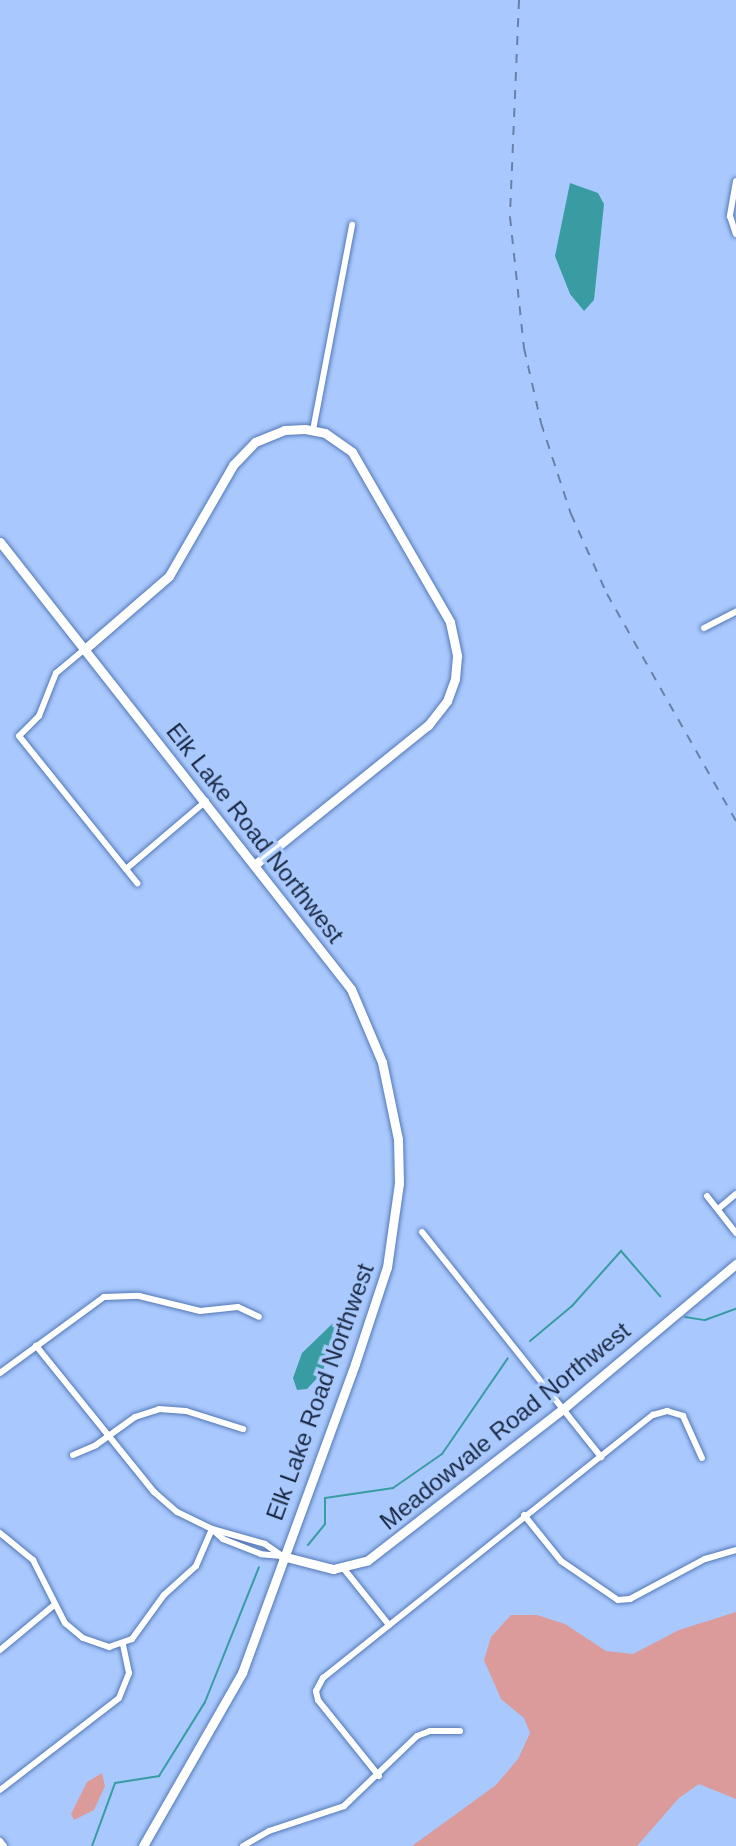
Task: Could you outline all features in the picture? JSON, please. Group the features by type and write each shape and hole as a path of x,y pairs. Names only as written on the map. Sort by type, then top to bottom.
{"street":[{"path":"736,181 730,216 736,234"},
{"path":"313,430 352,225"},
{"path":"137,883 19,736 39,716 56,673 169,576 246,449 274,433 313,430 344,444 368,475 450,622 456,667 447,701 433,721 256,864"},
{"name":"Elk Lake Road Northwest","path":"2,548 86,648 351,989 382,1062 398,1139 399,1183 387,1268 355,1364 282,1556 242,1673 143,1846"},
{"path":"704,628 736,612"},
{"path":"126,869 206,801"},
{"path":"718,1209 736,1195"},
{"path":"708,1196 736,1233"},
{"path":"422,1232 601,1457"},
{"name":"Meadowvale Road Northwest","path":"344,1569 368,1560 562,1409 736,1264"},
{"path":"0,1373 90,1305 122,1294 182,1309 238,1307 259,1317"},
{"path":"36,1346 164,1502 212,1530 265,1544 282,1556 344,1569 388,1625"},
{"path":"73,1455 109,1436 135,1417 159,1409 186,1411 243,1429"},
{"path":"379,1776 326,1712 316,1691 323,1678 524,1515 653,1415 667,1411 687,1421 702,1458"},
{"path":"524,1515 561,1561 618,1600 630,1599 705,1559 736,1550"},
{"path":"0,1532 33,1560 53,1606 83,1638 108,1647 123,1646 164,1595 196,1566 212,1530"},
{"path":"0,1650 53,1606"},
{"path":"0,1790 119,1698 129,1673 123,1646"},
{"path":"243,1846 256,1838 344,1805 379,1776 417,1736 430,1731 460,1731"},
{"path":"256,1838 261,1846"},
{"path":"0,1841 4,1846"}],"shaded area":[{"path":"570,183 598,193 604,204 594,300 584,311 570,294 555,256"},
{"path":"340,1323 322,1373 307,1389 297,1390 293,1378 302,1353 332,1324"},
{"path":"736,1612 736,1799 699,1784 679,1798 637,1846 412,1846 496,1785 518,1759 530,1733 524,1718 501,1699 484,1660 491,1637 511,1615 537,1615 565,1624 606,1651 633,1654 679,1630"},
{"path":"102,1773 105,1786 94,1810 74,1820 71,1814 87,1782"}],"waterway":[{"path":"530,1341 572,1306 621,1251 660,1296"},
{"path":"685,1317 705,1320 736,1309"},
{"path":"308,1545 325,1524 325,1498 393,1488 442,1454 508,1358"},
{"path":"92,1846 115,1783 159,1776 205,1702 259,1567"}],"railway":[{"path":"519,0 510,217 524,348 541,423 571,514 607,594 736,821"}]}
